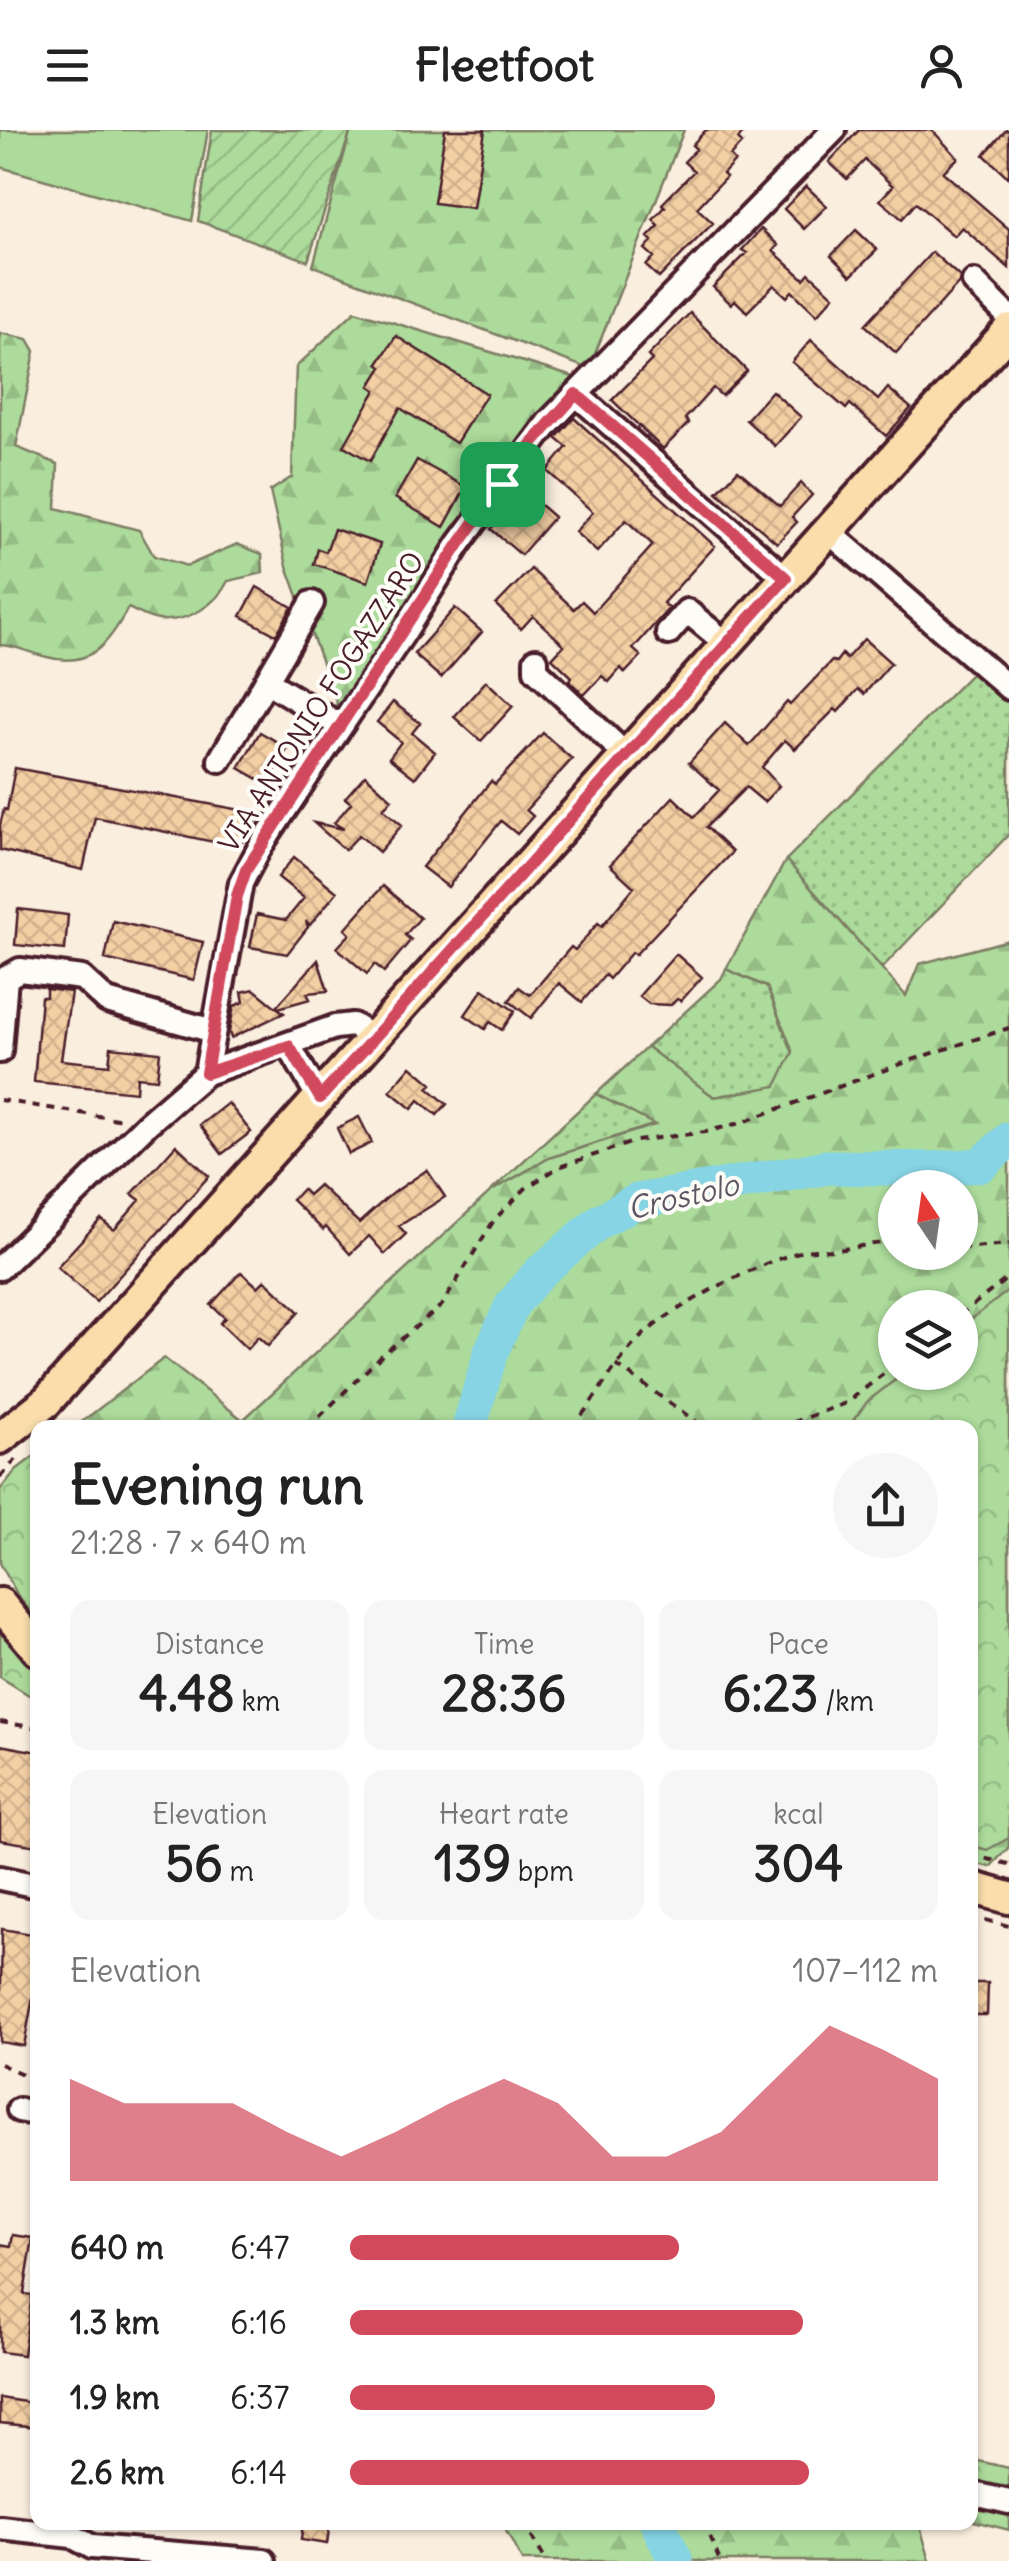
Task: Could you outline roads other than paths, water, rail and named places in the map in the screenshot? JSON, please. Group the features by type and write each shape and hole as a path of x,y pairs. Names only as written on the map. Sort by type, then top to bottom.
{"main road":[{"path":"0,1438 46,1402 1009,330"},
{"path":"0,1415 46,1402"},
{"path":"0,1604 30,1640"},
{"path":"978,1888 1009,1898"}],"street":[{"name":"VIA ANTONIO FOGAZZARO","path":"206,1073 240,883 459,544 528,448 576,394 834,130"},
{"path":"974,282 1009,317"},
{"path":"576,394 786,578"},
{"path":"828,531 1009,688"},
{"path":"220,760 312,603"},
{"path":"668,633 687,611 727,644"},
{"path":"536,660 536,670 626,756"},
{"path":"266,681 341,726"},
{"path":"0,1051 6,978 20,970 82,978 107,1001 212,1032"},
{"path":"0,1268 147,1124 206,1073 289,1046 335,1026 353,1025 374,1038"},
{"path":"289,1046 320,1098"},
{"path":"0,1878 30,1884"},
{"path":"978,2495 1009,2502"},
{"path":"0,2528 84,2542 264,2561"}],"waterway":[{"name":"Crostolo","path":"471,1420 491,1352 512,1305 539,1273 600,1221 637,1201 828,1167 931,1169 981,1165 1009,1139"},
{"name":"Crostolo","path":"661,2530 676,2561"}]}
